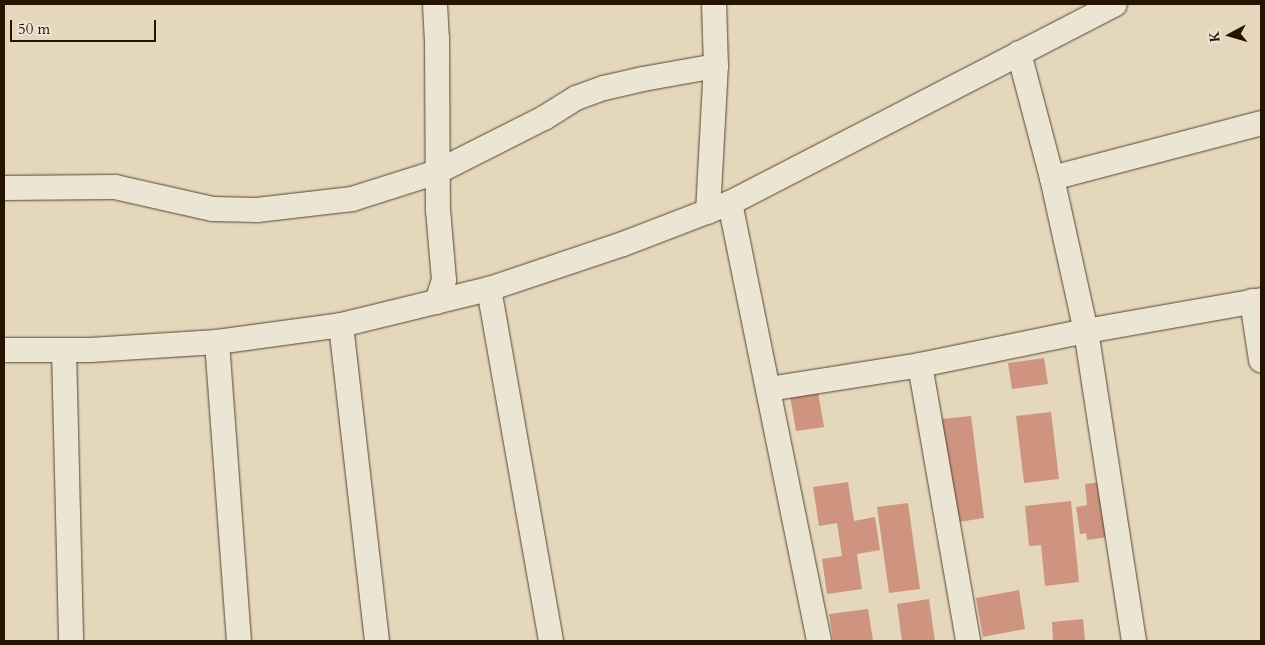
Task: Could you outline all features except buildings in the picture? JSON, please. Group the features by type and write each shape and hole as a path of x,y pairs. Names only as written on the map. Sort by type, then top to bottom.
{"street":[{"path":"434,4 437,38 437,172 444,280 438,302"},
{"path":"708,212 716,66 714,4"},
{"path":"4,350 64,350 218,342 341,325 489,289 623,244 730,203 1115,4"},
{"path":"1019,53 1052,178 1086,331 1134,641"},
{"path":"4,188 115,187 204,208 258,210 352,198 437,172 544,118 576,98 604,88 642,79 716,66"},
{"path":"1052,178 1261,123"},
{"path":"730,203 819,641"},
{"path":"489,289 551,641"},
{"path":"769,390 920,365 1086,331 1256,301 1261,360"},
{"path":"341,325 377,641"},
{"path":"218,342 239,641"},
{"path":"64,350 71,641"},
{"path":"920,365 968,641"}]}
